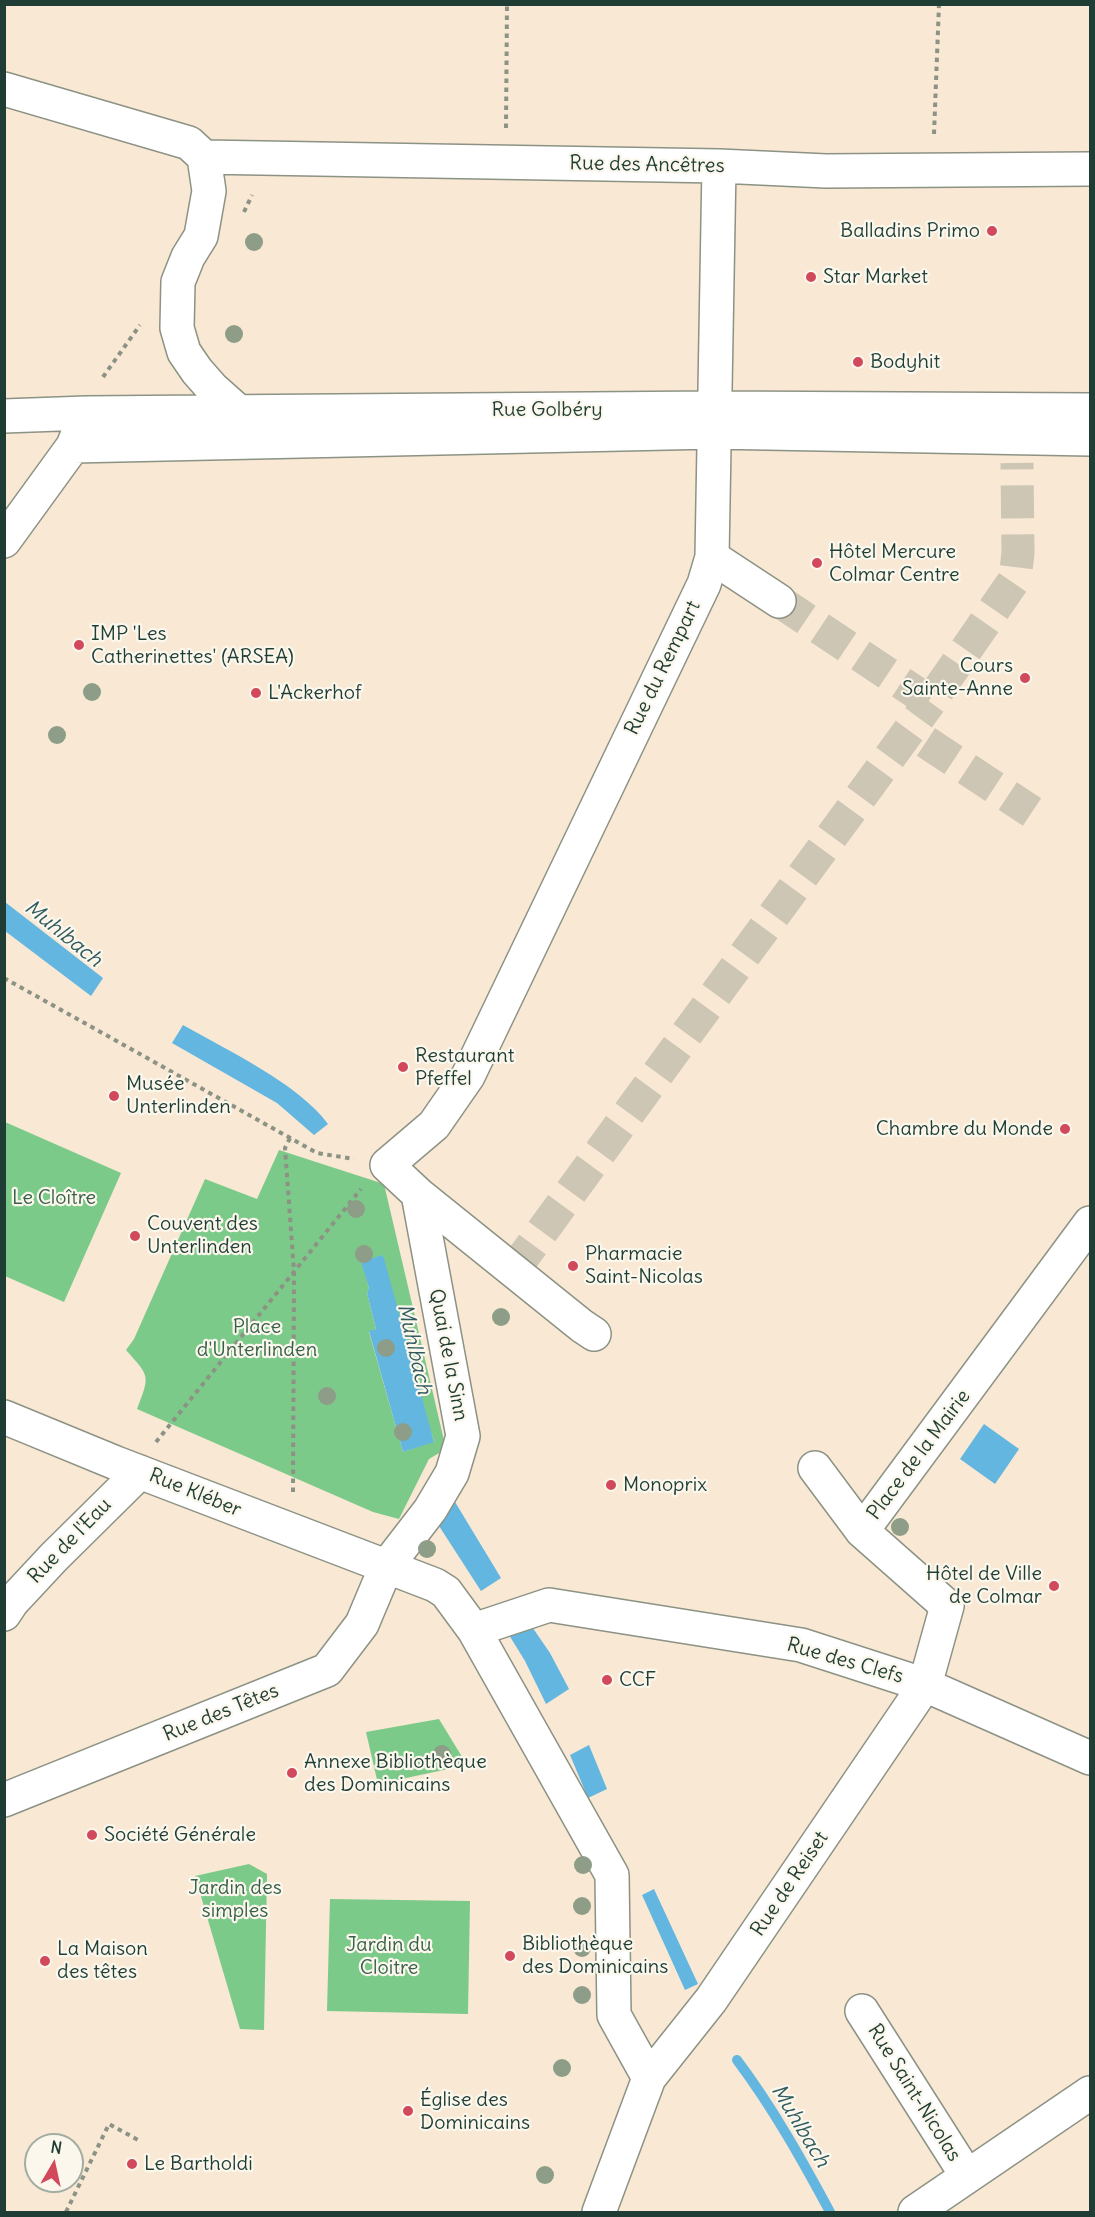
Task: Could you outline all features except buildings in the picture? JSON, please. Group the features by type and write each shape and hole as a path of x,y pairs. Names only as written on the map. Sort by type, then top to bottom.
{"street":[{"path":"4,89 189,143 204,157 209,191 201,236 188,257 178,282 177,328 184,352 196,371 239,412"},
{"name":"Rue des Ancêtres","path":"204,157 719,165 826,171 1090,169"},
{"name":"Rue du Rempart","path":"387,1166 434,1125 468,1076 704,584 712,557 719,165"},
{"name":"Rue Golbéry","path":"73,446 714,420 1090,410"},
{"name":"Rue Golbéry","path":"4,416 239,412 714,420 1090,439"},
{"path":"4,541 73,446 86,413"},
{"path":"712,557 779,601"},
{"path":"387,1166 418,1194 594,1334"},
{"name":"Quai de la Sinn","path":"386,1568 430,1510 452,1473 463,1436 418,1194"},
{"name":"Place de la Mairie","path":"926,1685 947,1606 862,1532 1090,1223"},
{"name":"Rue Kléber","path":"4,1417 292,1532 435,1585 446,1592 474,1630 612,1875 614,2015 649,2078"},
{"path":"814,1468 862,1532"},
{"name":"Rue de l'Eau","path":"4,1614 12,1602 54,1557 140,1472"},
{"name":"Rue des Têtes","path":"4,1800 327,1670 362,1624 386,1568"},
{"name":"Rue des Clefs","path":"474,1630 549,1605 801,1645 926,1685 1090,1758"},
{"name":"Rue de Reiset","path":"599,2212 649,2078 711,2000 926,1685"},
{"name":"Rue Saint-Nicolas","path":"862,2011 967,2176"},
{"name":"Rue Saint-Nicolas","path":"929,2208 967,2176 1090,2093"}],"path":[{"path":"506,162 507,4"},
{"path":"934,137 939,4"},
{"path":"4,978 317,1152 387,1166"},
{"path":"291,1138 285,1148 294,1272 292,1532"},
{"path":"140,1472 152,1447 362,1187"},
{"path":"66,2212 109,2124 140,2141"}],"green space":[{"name":"Le Cloître","path":"5,1122 121,1173 64,1302 5,1276"},
{"name":"Place d'Unterlinden","path":"279,1150 384,1184 446,1449 429,1459 399,1519 373,1512 137,1409 146,1383 145,1377 140,1366 126,1350 134,1339 205,1179 257,1199","holes":["372,1259 434,1441 403,1452 369,1332 376,1329 362,1262"]},
{"path":"439,1719 467,1765 378,1784 366,1732"},
{"name":"Jardin des simples","path":"249,1864 267,1874 264,2030 240,2029 195,1876"},
{"name":"Jardin du Cloitre","path":"330,1899 470,1901 468,2014 327,2011"}],"water":[{"path":"5,902 103,978 91,996 5,931"},
{"path":"183,1025 281,1082 315,1109 328,1124 314,1135 277,1103 172,1043"},
{"path":"383,1255 434,1442 403,1452 369,1331 376,1329 367,1293 369,1288 361,1262"},
{"path":"984,1424 1019,1449 995,1484 960,1459"},
{"path":"452,1497 501,1578 481,1591 430,1512"},
{"path":"528,1621 550,1653 569,1689 546,1704 525,1661 509,1635"},
{"path":"589,1745 607,1789 588,1798 570,1755"},
{"path":"654,1889 698,1984 685,1990 642,1895"}],"waterway":[{"name":"Muhlbach","path":"737,2060 775,2115 830,2212"}],"tunnel":[{"path":"779,601 930,702 1015,579 1018,553 1017,463"},
{"path":"513,1271 930,702"},
{"path":"926,742 1032,812"}],"place":[{"name":"Balladins Primo","path":"992,231"},
{"name":"Star Market","path":"811,277"},
{"name":"Bodyhit","path":"858,362"},
{"name":"Hôtel Mercure Colmar Centre","path":"817,563"},
{"name":"IMP 'Les Catherinettes' (ARSEA)","path":"79,645"},
{"name":"Cours Sainte-Anne","path":"1025,678"},
{"name":"L'Ackerhof","path":"256,693"},
{"name":"Restaurant Pfeffel","path":"403,1067"},
{"name":"Musée Unterlinden","path":"114,1096"},
{"name":"Chambre du Monde","path":"1065,1129"},
{"name":"Couvent des Unterlinden","path":"135,1236"},
{"name":"Pharmacie Saint-Nicolas","path":"573,1266"},
{"name":"Monoprix","path":"611,1485"},
{"name":"Hôtel de Ville de Colmar","path":"1054,1586"},
{"name":"CCF","path":"607,1680"},
{"name":"Annexe Bibliothèque des Dominicains","path":"292,1773"},
{"name":"Société Générale","path":"92,1835"},
{"name":"Bibliothèque des Dominicains","path":"510,1956"},
{"name":"La Maison des têtes","path":"45,1961"},
{"name":"Église des Dominicains","path":"408,2111"},
{"name":"Le Bartholdi","path":"132,2164"}]}
